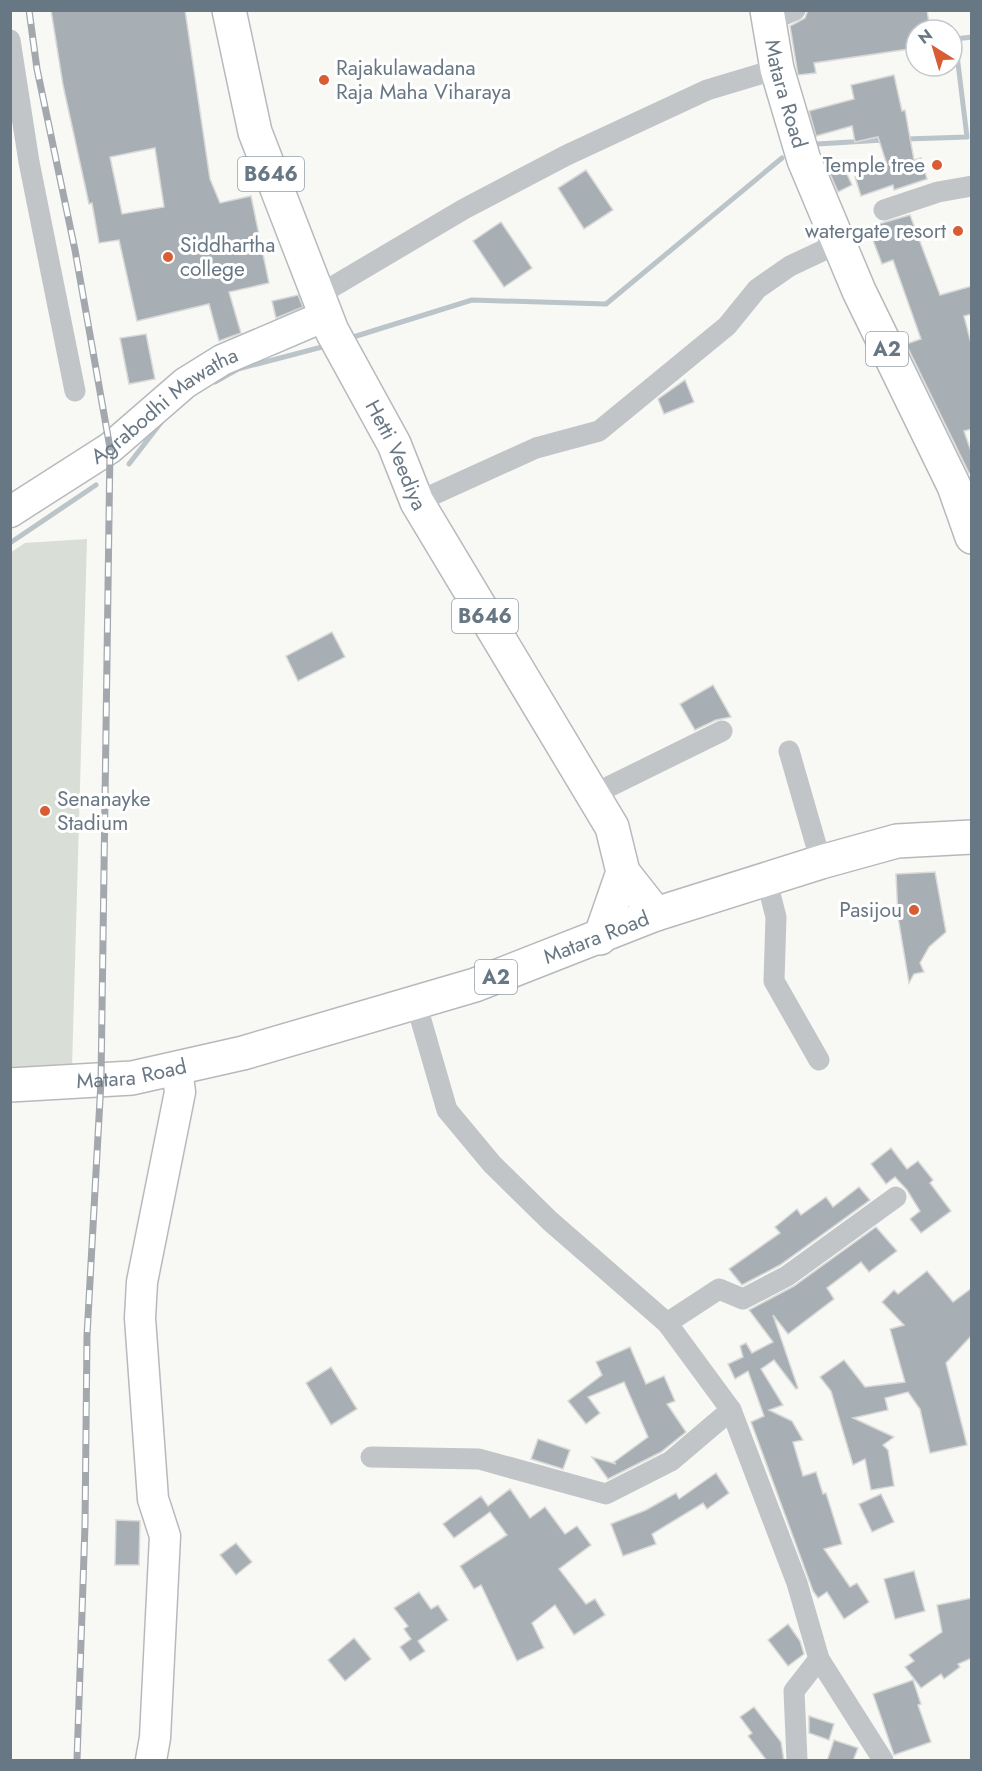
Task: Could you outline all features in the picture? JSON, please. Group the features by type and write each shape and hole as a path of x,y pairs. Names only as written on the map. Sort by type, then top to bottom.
{"main road":[{"name":"Hetti Veediya","path":"229,10 255,132 330,325 394,444 417,502 594,794 617,841 623,872 656,914"},
{"name":"Matara Road","path":"776,14 777,69 800,148 883,342 963,482 972,537"},
{"name":"Matara Road","path":"10,1084 101,1081 177,1068 243,1053 475,985 600,938 656,914 766,878 897,841 972,837"},
{"path":"600,938 623,872"}],"street":[{"path":"10,40 29,162 75,391"},
{"path":"330,325 464,209 567,155 707,90 777,69"},
{"path":"885,210 938,192 972,186"},
{"path":"417,502 536,448 599,431 727,326 757,290 790,266 839,243"},
{"name":"Agrabodhi Mawatha","path":"10,512 110,448 185,383 222,360 330,325"},
{"path":"594,794 722,731"},
{"path":"789,751 821,862"},
{"path":"766,878 776,917 774,981 819,1059"},
{"path":"416,1003 447,1110 492,1164 550,1221 667,1323 731,1410 797,1583 819,1659 883,1761"},
{"path":"151,1761 155,1738 165,1536 153,1499 140,1318 142,1282 180,1092 177,1068"},
{"path":"667,1323 719,1289 744,1299 788,1276 896,1197"},
{"path":"371,1457 479,1459 606,1494 671,1461 731,1410"},
{"path":"797,1761 794,1691 819,1659"}],"shaded area":[{"name":"Senanayke Stadium","path":"87,539 72,1068 11,1070 10,553 25,543"}],"building":[{"path":"51,10 185,10 210,179 220,203 251,196 269,283 229,292 241,333 219,341 209,304 137,321 119,240 99,243 92,203 89,204 63,85","holes":["155,148 164,207 122,214 110,157"]},
{"path":"808,10 927,10 928,18 904,18 904,50 814,63 816,73 798,75 790,26 805,18"},
{"path":"894,75 902,111 905,110 914,160 921,158 927,179 894,190 893,185 861,196 855,177 887,165 878,137 855,142 852,126 816,136 809,111 854,99 851,85"},
{"path":"841,161 852,185 838,192 827,167"},
{"path":"586,170 613,210 584,229 558,188"},
{"path":"910,215 940,295 972,286 972,314 964,316 972,347 972,429 964,431 972,454 972,473 969,473 906,344 921,339 893,260 882,264 868,227"},
{"path":"501,222 532,268 504,287 473,241"},
{"path":"298,295 303,307 276,318 272,301"},
{"path":"146,334 155,379 129,384 120,338"},
{"path":"685,380 694,402 664,414 658,399"},
{"path":"332,632 345,657 298,681 286,656"},
{"path":"713,685 731,717 716,720 695,730 680,704"},
{"path":"935,872 946,932 929,947 920,963 924,972 914,974 909,983 898,917 896,874"},
{"path":"891,1148 907,1169 918,1161 933,1180 930,1183 951,1211 921,1233 910,1219 920,1211 907,1190 895,1177 886,1184 871,1164"},
{"path":"859,1187 870,1200 780,1265 742,1285 729,1269 780,1233 775,1227 797,1209 801,1215 826,1197 833,1207"},
{"path":"876,1227 897,1251 869,1272 861,1262 827,1288 834,1299 788,1334 773,1315 798,1388 796,1389 774,1360 761,1369 783,1405 769,1410 792,1421 803,1440 793,1442 803,1476 816,1472 823,1494 826,1493 842,1544 824,1549 850,1587 857,1583 869,1602 844,1619 827,1592 818,1598 813,1591 751,1422 764,1416 748,1371 735,1379 728,1364 743,1357 740,1346 746,1343 752,1353 773,1342 749,1310 794,1286"},
{"path":"927,1271 953,1302 972,1288 972,1335 946,1363 967,1445 930,1453 920,1409 908,1392 885,1398 888,1410 853,1418 894,1437 883,1445 888,1450 894,1486 871,1490 865,1459 853,1465 831,1391 820,1377 844,1360 865,1387 905,1382 890,1329 904,1325 882,1302 894,1290 898,1294"},
{"path":"630,1347 646,1384 664,1376 675,1401 667,1404 686,1432 661,1452 608,1479 592,1457 616,1464 614,1462 648,1437 624,1382 588,1397 600,1413 586,1424 568,1401 602,1375 596,1362"},
{"path":"331,1367 357,1409 331,1425 306,1383"},
{"path":"538,1439 570,1450 563,1469 531,1459"},
{"path":"716,1473 729,1493 707,1509 703,1503 652,1534 656,1544 623,1556 611,1524 646,1510 676,1493 679,1499"},
{"path":"510,1489 530,1518 545,1507 565,1534 577,1526 591,1545 559,1569 586,1604 595,1599 605,1615 574,1635 555,1605 532,1623 544,1648 517,1661 481,1585 474,1589 460,1566 507,1535 490,1512 454,1538 443,1524 481,1496 488,1506"},
{"path":"881,1494 894,1522 872,1532 859,1504"},
{"path":"116,1520 140,1521 139,1565 115,1565"},
{"path":"236,1543 252,1562 236,1575 220,1555"},
{"path":"914,1571 925,1611 895,1619 884,1579"},
{"path":"419,1592 431,1609 438,1605 448,1620 418,1641 425,1651 410,1661 400,1647 411,1639 404,1629 408,1626 394,1608"},
{"path":"972,1598 972,1658 958,1664 960,1667 944,1679 941,1674 921,1688 905,1667 914,1661 909,1655 942,1632 937,1605"},
{"path":"788,1624 800,1641 804,1654 788,1666 768,1640"},
{"path":"354,1638 371,1659 345,1681 328,1660"},
{"path":"913,1680 921,1704 918,1705 931,1742 894,1755 873,1694"},
{"path":"754,1707 781,1742 784,1761 767,1761 748,1736 752,1733 740,1717"},
{"path":"809,1716 834,1724 829,1740 809,1733"},
{"path":"834,1740 858,1748 853,1761 827,1761"}],"waterway":[{"path":"906,139 967,137 955,39 972,37"},
{"path":"817,144 884,140"},
{"path":"350,338 472,300 606,304 782,158"},
{"path":"215,382 238,369 322,347"},
{"path":"129,464 163,420"},
{"path":"10,543 96,485"}],"railway":[{"path":"29,10 37,69 75,250 110,448 101,1081 87,1336 85,1525 77,1760"}],"place":[{"name":"Rajakulawadana Raja Maha Viharaya","path":"324,80"},
{"name":"Temple tree","path":"937,165"},
{"name":"watergate resort","path":"958,231"},
{"name":"Siddhartha college","path":"168,257"},
{"name":"Senanayke Stadium","path":"45,811"},
{"name":"Pasijou","path":"914,910"}]}
